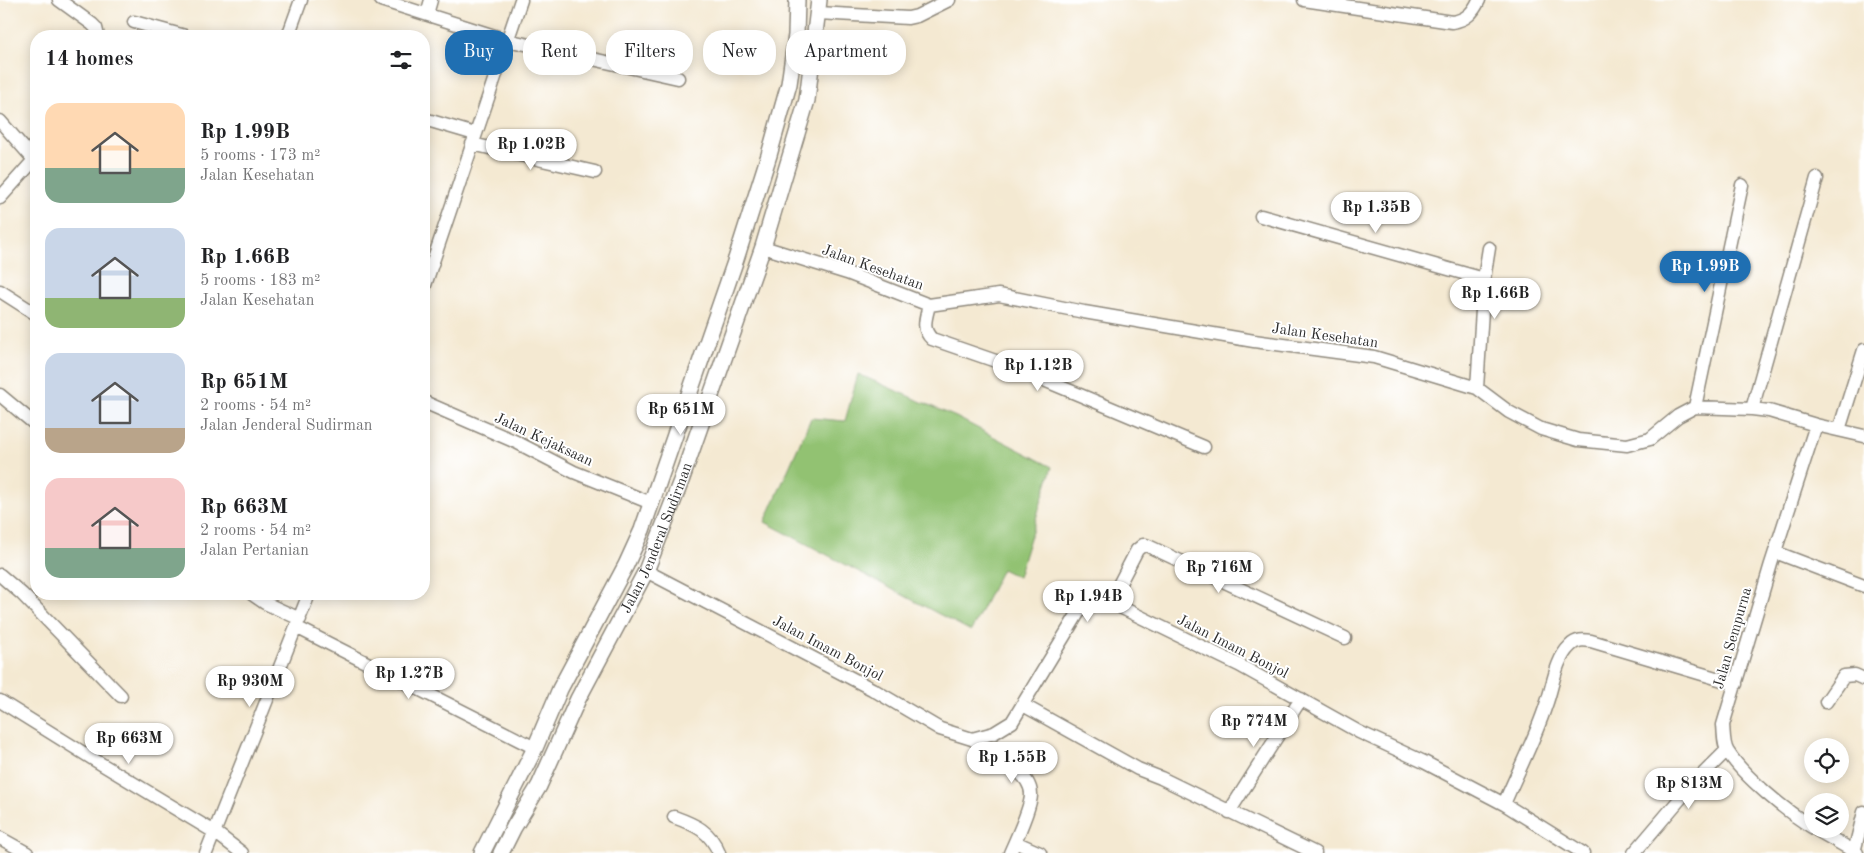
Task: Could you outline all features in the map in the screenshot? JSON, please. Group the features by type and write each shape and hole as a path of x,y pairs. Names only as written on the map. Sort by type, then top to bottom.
{"street":[{"path":"59,0 92,24 96,30"},
{"path":"290,30 301,0"},
{"path":"381,0 476,30"},
{"path":"427,14 431,0"},
{"path":"510,30 521,0"},
{"name":"Jalan Jenderal Sudirman","path":"482,853 535,748 560,689 642,530 684,414 753,210 789,84 796,35 797,0"},
{"path":"819,7 908,18 918,16 950,0"},
{"path":"1304,0 1452,22 1460,21 1466,17 1474,10 1478,0"},
{"name":"Jalan Jenderal Sudirman","path":"501,853 514,826 539,786 578,699 646,571 681,482 763,247 807,100 819,7"},
{"path":"134,22 163,30"},
{"path":"513,41 678,78"},
{"path":"430,267 495,75"},
{"path":"0,120 30,155"},
{"path":"430,121 474,139 595,172"},
{"path":"769,155 788,163"},
{"path":"0,198 30,166"},
{"path":"1752,409 1816,178"},
{"path":"1742,185 1695,407 1769,411 1816,425 1864,436"},
{"path":"1261,216 1484,280"},
{"name":"Jalan Kesehatan","path":"763,247 847,272 929,305 999,295 1084,312 1244,339 1374,357 1477,388 1510,412 1541,429 1578,440 1627,446 1650,439 1678,416 1695,407"},
{"path":"1477,388 1484,280 1489,248"},
{"path":"0,291 30,310"},
{"path":"929,305 924,327 927,334 932,338 1013,367 1204,447"},
{"path":"1839,430 1864,350"},
{"path":"0,395 30,420"},
{"name":"Jalan Kejaksaan","path":"430,405 516,442 574,472 651,503"},
{"name":"Jalan Sempurna","path":"1726,750 1723,725 1774,552 1816,425"},
{"path":"1110,602 1137,550 1146,545 1345,638"},
{"path":"1774,552 1864,586"},
{"name":"Jalan Imam Bonjol","path":"646,571 872,689 940,728 972,739 994,733 1012,722 1083,605 1094,599 1110,602 1239,666 1359,732 1504,804 1583,853"},
{"path":"0,576 22,594 121,696"},
{"path":"261,600 298,623 535,748"},
{"path":"206,853 308,600"},
{"path":"1504,804 1546,706 1558,665 1570,646 1576,642 1582,640 1592,641 1736,684"},
{"path":"1826,702 1844,676 1855,674 1864,679"},
{"path":"560,689 578,699"},
{"path":"1230,812 1301,699"},
{"path":"0,701 216,832 242,853"},
{"path":"1023,705 1138,769 1161,778 1315,853"},
{"path":"972,739 1003,759 1024,776 1030,785 1031,796 1012,848 1040,853"},
{"path":"1634,853 1691,786 1726,750 1770,797 1804,821"},
{"path":"1832,838 1856,852 1864,812"},
{"path":"674,817 702,829 714,841 720,853"},
{"path":"0,838 27,853"}],"green space":[{"path":"858,374 956,417 1052,467 1018,577 1002,569 971,631 765,522 811,418 845,421"}]}
